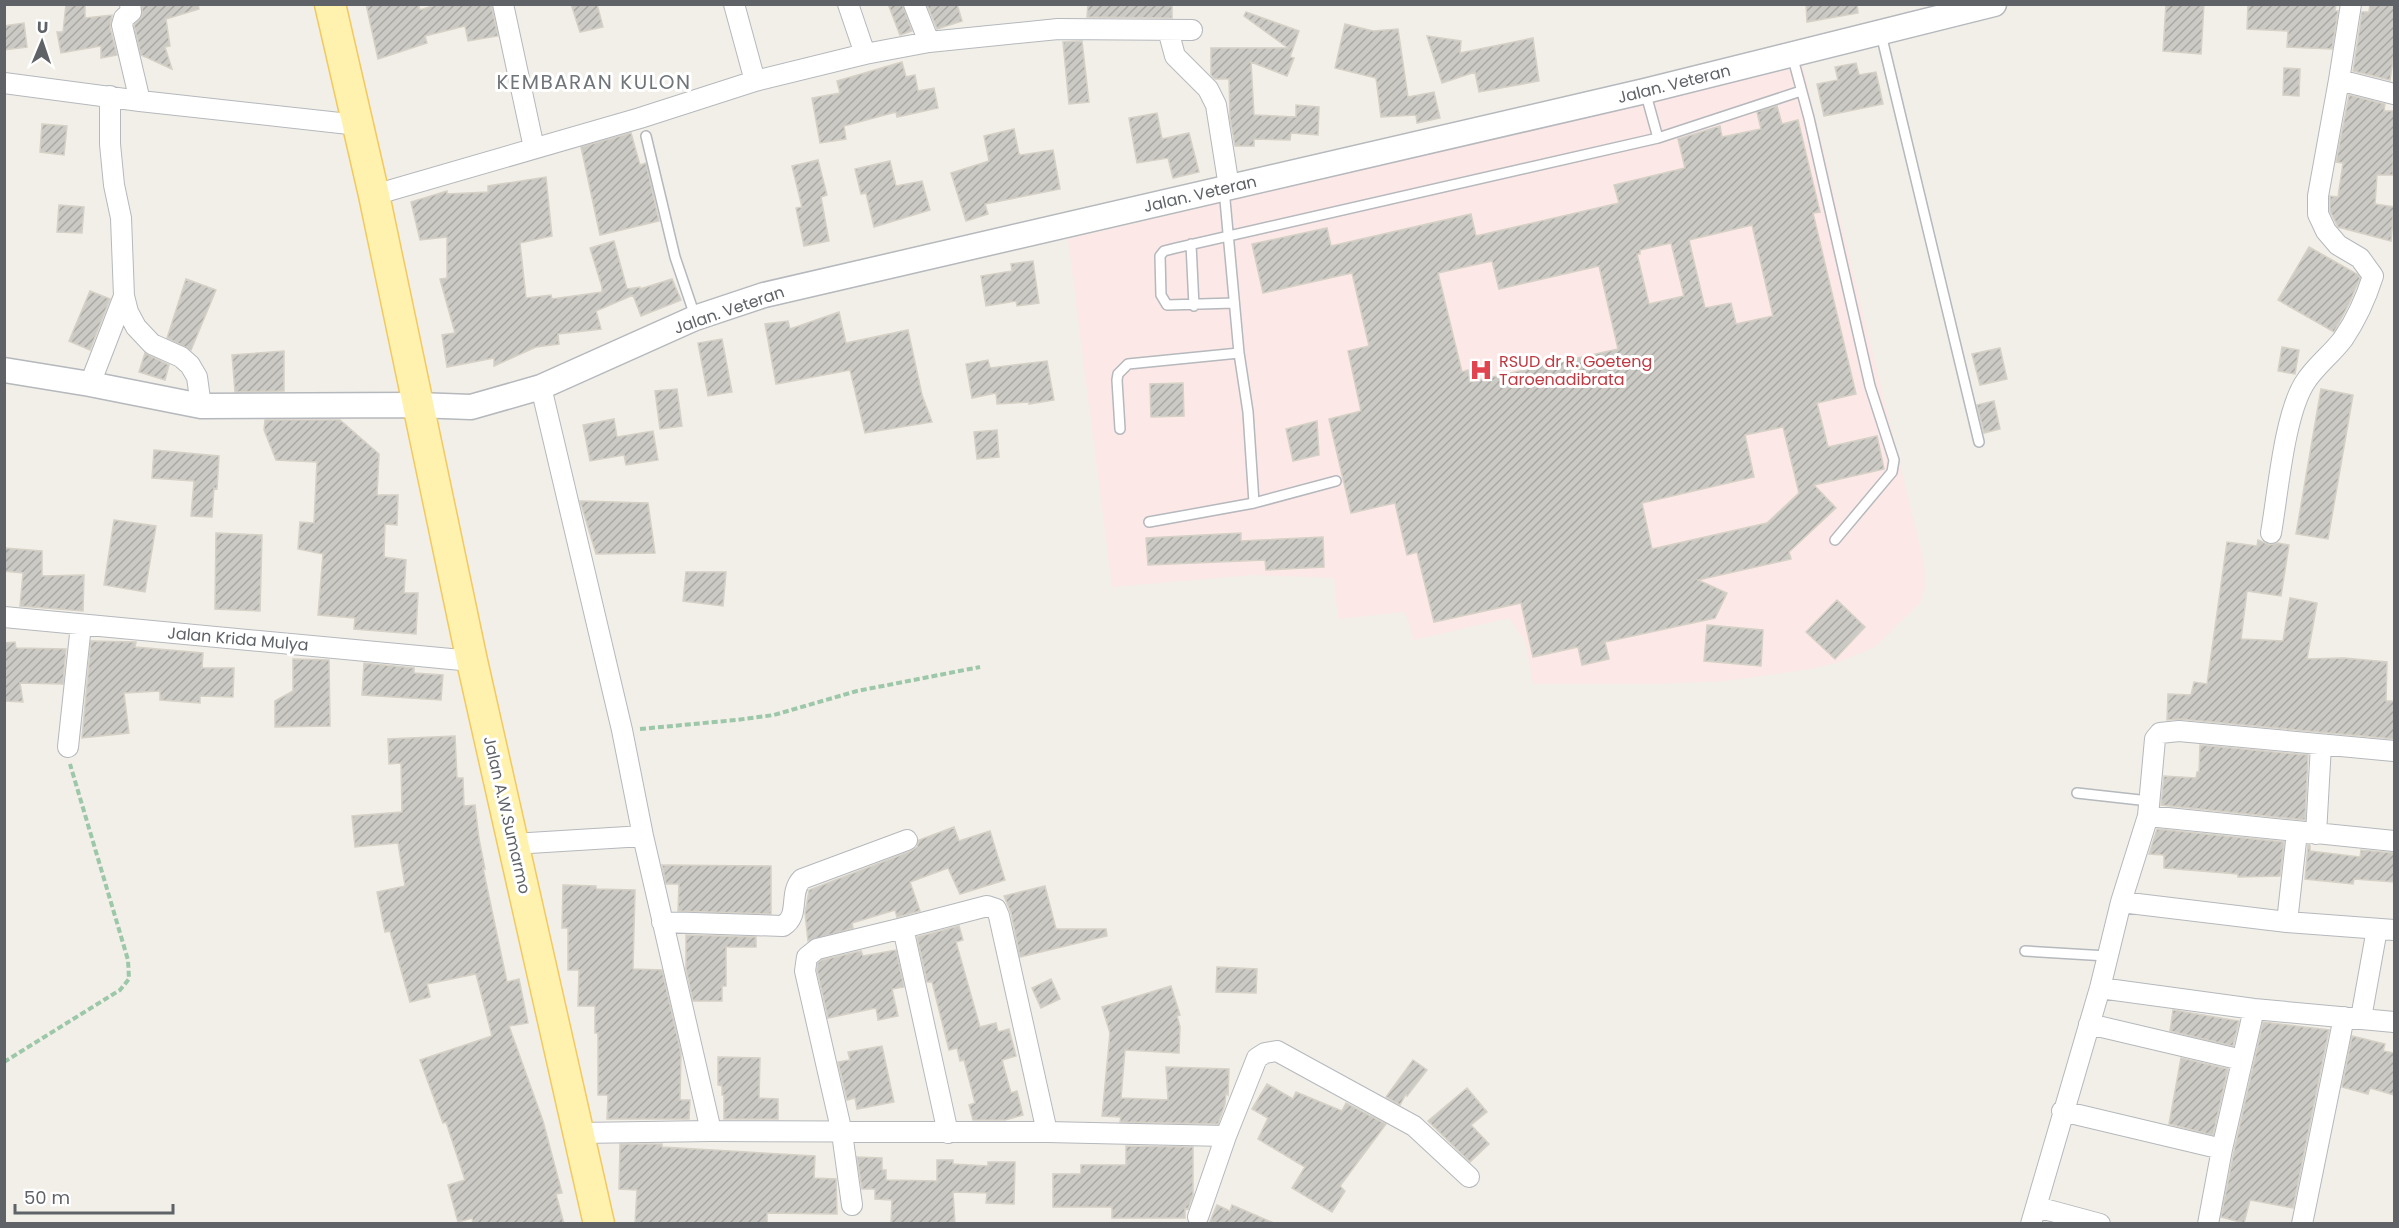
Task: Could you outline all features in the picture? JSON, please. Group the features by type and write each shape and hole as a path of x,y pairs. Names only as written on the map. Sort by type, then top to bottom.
{"main road":[{"name":"Jalan A.W.Sumarmo","path":"330,4 374,195 472,661 600,1224"}],"street":[{"path":"130,4 131,12 124,18 122,25 140,101"},
{"path":"503,4 534,148"},
{"path":"734,4 755,81"},
{"path":"848,4 865,54"},
{"path":"914,4 928,42"},
{"path":"2271,532 2291,418 2297,398 2304,384 2343,338 2367,296 2373,276 2360,258 2338,245 2326,231 2318,214 2318,196 2351,4"},
{"name":"Jalan. Veteran","path":"4,370 201,406 471,407 541,387 695,318 764,295 1645,91 1881,34 1988,5"},
{"path":"374,195 755,81 865,54 928,42 1058,29 1192,30"},
{"path":"1168,30 1175,56 1212,95 1216,105 1226,188"},
{"path":"2339,80 2394,94"},
{"path":"4,83 140,101 358,125"},
{"path":"110,96 110,144 121,218 124,296 128,312 136,327 152,344 181,357 190,365 196,377 201,406"},
{"path":"90,384 124,296"},
{"path":"541,387 622,730 662,922 711,1131"},
{"name":"Jalan Krida Mulya","path":"4,617 472,661"},
{"path":"68,747 81,625"},
{"path":"2100,1224 2034,1215 2149,809 2155,739 2160,733 2179,731 2394,751"},
{"path":"2287,922 2307,833 2321,745"},
{"path":"2149,809 2307,833 2394,841"},
{"path":"513,844 643,836"},
{"path":"662,922 783,926 793,915 795,890 802,879 907,840"},
{"path":"2121,902 2287,922 2386,930 2353,1018 2302,1224"},
{"path":"852,1205 842,1133 805,971 807,957 817,949 981,906 996,909 1047,1132"},
{"path":"903,928 948,1133"},
{"path":"2100,988 2254,1009 2394,1022"},
{"path":"2208,1224 2241,1060 2254,1009"},
{"path":"2089,1024 2241,1060"},
{"path":"1198,1217 1226,1136 1257,1058 1265,1053 1277,1052 1414,1126 1469,1177"},
{"path":"2062,1111 2222,1149"},
{"path":"579,1133 1047,1132 1226,1136"}],"lane":[{"path":"1881,34 1979,442"},
{"path":"1792,55 1870,386 1894,460 1892,472 1835,540"},
{"path":"1645,91 1658,138"},
{"path":"1234,303 1194,306 1167,305 1161,295 1160,256 1164,251 1191,244 1658,138 1801,91"},
{"path":"646,136 675,257 695,318"},
{"path":"1226,188 1228,236 1239,353 1248,412 1254,503"},
{"path":"1191,244 1194,306"},
{"path":"1120,429 1117,380 1118,374 1128,364 1239,353"},
{"path":"1149,522 1254,503 1336,482"},
{"path":"2077,793 2149,809"},
{"path":"2025,951 2107,956"}],"path":[{"path":"622,730 756,718 857,691 980,667"},
{"path":"4,1062 120,990 129,979 128,960 69,762 68,747"}],"shaded area":[{"name":"RSUD dr R. Goeteng Taroenadibrata","path":"1803,66 1924,563 1925,587 1920,603 1875,647 1839,662 1811,669 1726,681 1654,684 1533,684 1526,643 1509,618 1414,640 1405,612 1338,619 1334,578 1254,575 1112,587 1068,239"}],"building":[{"path":"66,4 85,4 85,18 112,15 110,27 117,55 101,58 101,46 61,53 57,32 63,32"},
{"path":"142,4 198,4 199,9 166,19 170,46 165,47 172,69 141,55 134,25 142,16"},
{"path":"366,4 418,4 420,10 438,4 491,4 498,36 468,41 465,26 425,36 427,43 378,59"},
{"path":"571,4 597,4 603,27 580,32"},
{"path":"888,4 902,4 912,31 900,35"},
{"path":"957,4 962,21 937,29 927,5"},
{"path":"1088,4 1172,4 1172,18 1087,17"},
{"path":"1806,4 1857,4 1858,13 1807,22"},
{"path":"2166,4 2204,4 2201,54 2163,51"},
{"path":"2248,4 2336,4 2335,11 2338,11 2332,49 2287,47 2288,31 2247,29"},
{"path":"2370,4 2394,4 2394,53 2390,80 2353,71 2362,12 2369,12"},
{"path":"1246,12 1299,31 1290,57 1294,58 1287,76 1251,62 1254,115 1296,117 1296,105 1319,107 1318,135 1291,133 1290,140 1254,139 1254,146 1235,146 1230,118 1229,79 1215,79 1211,75 1211,48 1288,48 1244,16"},
{"path":"24,23 27,47 4,50 4,26"},
{"path":"1345,24 1373,31 1398,29 1408,97 1434,92 1440,118 1417,123 1416,115 1381,117 1376,78 1335,68"},
{"path":"1427,36 1461,41 1460,53 1533,38 1539,81 1479,92 1475,72 1442,83"},
{"path":"1082,41 1089,102 1069,104 1063,42"},
{"path":"902,62 906,77 915,75 918,91 934,88 938,108 897,117 896,112 844,126 846,139 820,143 812,98 840,93 837,81"},
{"path":"1856,63 1859,75 1876,72 1883,104 1824,116 1817,84 1838,80 1835,67"},
{"path":"2284,68 2300,69 2299,96 2283,95"},
{"path":"2349,95 2385,104 2384,111 2394,111 2393,175 2377,175 2375,204 2394,207 2391,241 2338,227 2330,211 2330,196 2338,197 2343,163 2336,162"},
{"path":"1777,106 1782,124 1798,120 1820,212 1813,213 1856,394 1817,403 1828,447 1877,436 1884,469 1814,485 1836,508 1789,552 1791,559 1698,580 1727,593 1715,618 1605,642 1609,659 1582,665 1578,647 1533,657 1521,603 1434,622 1417,552 1407,555 1395,503 1351,513 1329,419 1361,411 1348,351 1369,346 1352,273 1263,293 1252,244 1327,228 1331,246 1471,214 1476,236 1619,203 1614,185 1685,168 1678,139 1720,126 1722,137 1761,129 1757,112","holes":["1752,225 1773,316 1736,324 1731,303 1705,308 1689,240","1671,243 1684,296 1649,304 1637,254 1640,254 1640,250","1492,261 1499,289 1599,266 1618,349 1470,382 1468,370 1462,372 1438,273","1783,427 1799,493 1767,523 1652,549 1642,503 1754,477 1745,435"]},
{"path":"1157,113 1162,139 1189,133 1199,172 1173,178 1168,158 1137,163 1129,118"},
{"path":"42,124 67,126 64,155 40,152"},
{"path":"1014,129 1019,154 1053,150 1060,189 985,204 988,214 966,221 951,173 989,161 984,136"},
{"path":"631,133 640,165 646,163 659,221 600,235 581,147"},
{"path":"818,160 827,195 821,197 829,241 804,246 796,208 802,207 792,166"},
{"path":"890,161 896,186 922,181 930,210 874,227 866,193 861,194 855,169"},
{"path":"546,177 552,236 520,243 526,298 551,295 552,299 602,292 590,248 614,241 627,289 640,287 640,289 672,279 681,300 641,316 633,295 596,311 601,329 558,334 559,344 536,347 494,366 494,358 447,367 442,335 455,333 440,279 447,278 447,237 420,240 411,202 447,191 447,194 488,192 488,186"},
{"path":"59,205 84,207 82,233 57,232"},
{"path":"2309,247 2357,274 2360,278 2334,332 2278,300"},
{"path":"1033,261 1039,303 1017,306 1016,301 986,306 981,276 1012,271 1011,264"},
{"path":"186,279 216,290 191,350 167,338"},
{"path":"90,291 110,299 90,350 69,341"},
{"path":"839,312 846,343 908,330 922,395 932,422 865,433 850,370 776,384 765,324 788,321 790,329"},
{"path":"722,339 732,392 708,396 698,343"},
{"path":"2282,347 2299,350 2295,374 2278,371"},
{"path":"2000,348 2007,379 1980,385 1972,354"},
{"path":"284,351 284,391 235,392 232,355"},
{"path":"145,353 169,365 165,380 139,372"},
{"path":"988,360 990,368 1047,361 1054,400 1029,404 1029,402 997,404 996,393 972,398 966,364"},
{"path":"1183,383 1184,416 1151,417 1150,384"},
{"path":"677,389 682,426 660,429 655,391"},
{"path":"2321,389 2353,395 2328,539 2296,534"},
{"path":"1994,401 2000,429 1984,433 1977,405"},
{"path":"614,419 617,437 653,431 658,460 626,465 624,455 590,461 583,425"},
{"path":"265,420 340,420 379,454 377,495 398,495 397,525 385,524 384,557 406,560 404,593 418,593 416,634 354,629 355,618 318,615 323,554 298,549 300,522 314,523 317,462 276,460 264,430"},
{"path":"1317,421 1319,455 1293,461 1286,429"},
{"path":"997,430 999,457 977,459 974,432"},
{"path":"154,450 219,456 212,517 191,516 194,481 152,478"},
{"path":"580,501 648,503 655,553 596,554"},
{"path":"114,520 156,526 145,592 104,585"},
{"path":"216,533 262,535 260,611 215,609"},
{"path":"1241,533 1241,541 1323,537 1324,567 1266,570 1265,560 1148,565 1146,538"},
{"path":"2258,540 2270,545 2277,543 2289,545 2281,596 2247,591 2241,639 2283,641 2290,598 2317,603 2307,659 2344,658 2387,662 2386,701 2394,701 2394,739 2180,719 2167,720 2168,694 2191,695 2194,682 2207,684 2227,542 2257,546"},
{"path":"4,548 42,551 42,576 84,575 83,611 20,606 23,573 4,571"},
{"path":"686,572 726,572 723,606 683,601"},
{"path":"1837,600 1865,627 1835,659 1806,632"},
{"path":"1707,625 1763,630 1761,666 1704,661"},
{"path":"91,641 136,642 135,647 203,653 202,668 234,668 233,697 200,696 200,703 160,700 160,691 124,693 129,733 82,738"},
{"path":"15,642 16,648 66,649 63,684 20,683 23,702 4,701 4,643"},
{"path":"293,659 329,660 330,726 275,727 275,701 293,691"},
{"path":"364,663 414,668 414,673 443,675 441,700 362,695"},
{"path":"455,736 457,778 463,778 464,806 475,805 485,869 483,868 507,982 519,979 528,1023 509,1026 543,1121 562,1193 556,1194 564,1224 473,1224 472,1218 458,1222 448,1185 465,1180 446,1122 443,1123 420,1060 492,1036 476,974 427,984 430,997 410,1002 390,931 385,932 377,892 405,886 398,843 355,847 352,816 402,812 401,763 389,764 388,739"},
{"path":"2200,745 2308,755 2305,820 2161,805 2164,776 2196,778 2199,772"},
{"path":"954,827 959,841 990,831 1005,880 960,894 948,868 910,882 920,911 897,917 895,910 852,923 853,928 808,941 805,913 809,890 911,851 917,847 919,840"},
{"path":"2157,829 2284,842 2280,876 2238,877 2238,874 2164,868 2164,855 2149,854"},
{"path":"2308,844 2310,851 2360,857 2361,850 2394,853 2394,882 2354,879 2353,884 2305,879"},
{"path":"662,865 771,866 771,914 678,911 679,884 666,884"},
{"path":"563,885 635,890 633,969 662,970 681,1053 680,1100 690,1100 689,1119 607,1119 608,1095 598,1095 598,1033 595,1033 595,1006 578,1006 579,970 568,970 568,928 562,928"},
{"path":"1045,886 1056,929 1106,929 1107,936 1020,957 1011,913 1004,896"},
{"path":"959,926 963,940 956,942 980,1027 996,1023 998,1032 1009,1029 1016,1056 1002,1060 1011,1093 1017,1091 1023,1115 1005,1120 973,1120 969,1105 975,1103 964,1060 960,1061 957,1048 949,1050 932,982 927,982 917,937"},
{"path":"686,935 756,937 756,947 726,947 726,986 722,986 722,1001 693,1001 686,969"},
{"path":"896,950 904,987 892,989 898,1016 878,1020 876,1008 828,1018 817,970 818,963 822,960 861,951 863,956"},
{"path":"1217,967 1257,969 1256,993 1216,992"},
{"path":"1051,979 1060,999 1041,1008 1032,988"},
{"path":"1171,986 1180,1015 1177,1016 1180,1027 1179,1053 1125,1050 1121,1098 1168,1100 1166,1067 1229,1069 1228,1095 1226,1093 1218,1124 1120,1122 1121,1117 1102,1116 1110,1033 1102,1007"},
{"path":"2173,1010 2239,1021 2233,1046 2170,1031"},
{"path":"2263,1022 2329,1030 2293,1208 2250,1200 2244,1223 2221,1217"},
{"path":"2352,1036 2385,1044 2383,1051 2394,1053 2394,1095 2370,1088 2368,1094 2342,1087"},
{"path":"882,1046 894,1102 857,1109 855,1098 847,1100 838,1062 850,1060 848,1052"},
{"path":"718,1057 760,1058 759,1098 778,1099 778,1119 724,1119 724,1095 722,1095 722,1086 718,1085"},
{"path":"2181,1058 2228,1069 2213,1135 2169,1124"},
{"path":"1413,1060 1427,1070 1407,1096 1406,1094 1400,1105 1386,1097"},
{"path":"1267,1084 1293,1099 1296,1092 1342,1111 1346,1103 1386,1124 1340,1186 1345,1191 1332,1212 1292,1188 1305,1167 1258,1139 1268,1118 1252,1109"},
{"path":"1467,1088 1487,1112 1471,1125 1489,1144 1470,1162 1428,1121"},
{"path":"620,1144 662,1144 662,1147 815,1156 814,1178 836,1179 837,1214 767,1213 767,1224 635,1224 637,1190 619,1189"},
{"path":"1126,1146 1193,1147 1193,1195 1188,1209 1185,1208 1185,1218 1112,1218 1112,1207 1053,1207 1053,1174 1081,1174 1081,1165 1126,1165"},
{"path":"857,1157 882,1158 882,1170 886,1170 886,1180 937,1181 937,1160 953,1160 953,1164 988,1166 988,1162 1015,1162 1014,1204 986,1203 987,1193 953,1192 955,1224 891,1224 892,1200 875,1199 875,1189 862,1189"},
{"path":"1217,1205 1230,1211 1232,1205 1276,1224 1209,1224"}],"place":[{"name":"RSUD dr R. Goeteng Taroenadibrata","path":"1481,370"}],"district":[{"name":"KEMBARAN KULON","path":"594,82"}]}
